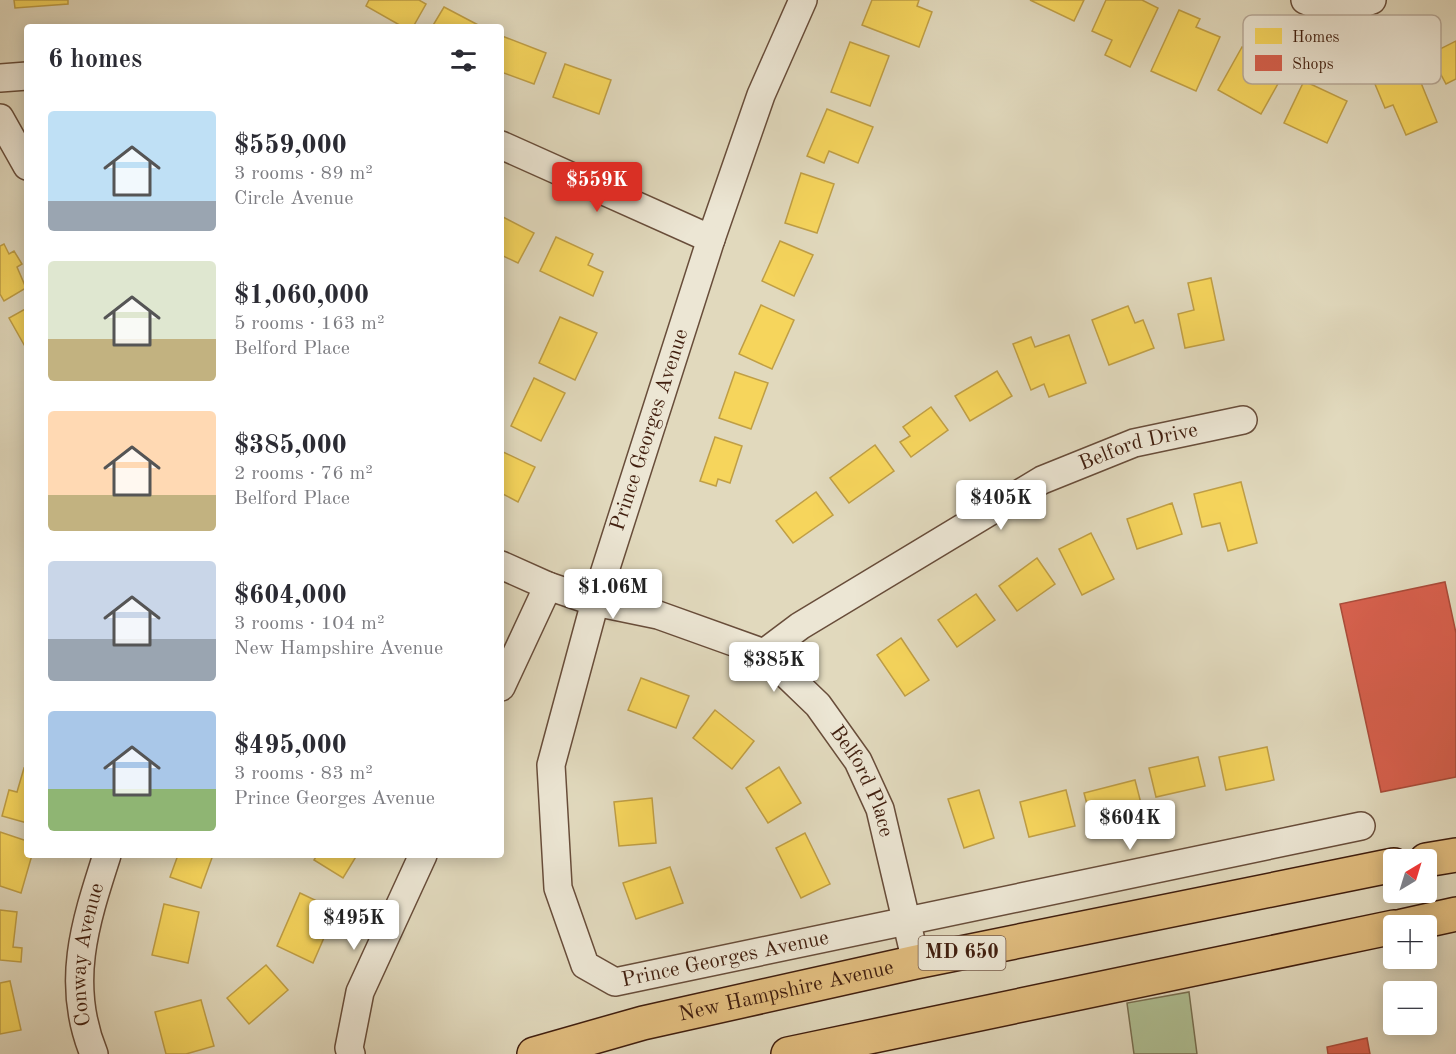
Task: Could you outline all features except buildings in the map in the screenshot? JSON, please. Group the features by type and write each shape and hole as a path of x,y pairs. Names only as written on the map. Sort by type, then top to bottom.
{"main road":[{"path":"1437,858 1456,855"},
{"name":"New Hampshire Avenue","path":"534,1054 643,1023 916,962 1383,867"},
{"path":"1437,918 1456,914"},
{"path":"788,1054 1383,929"}],"street":[{"name":"Prince Georges Avenue","path":"803,0 761,95 711,239 595,602 551,765 558,888 585,965 615,982 908,920"},
{"path":"1305,0 1321,8 1347,10 1372,0"},
{"path":"0,78 24,75"},
{"path":"0,118 24,161"},
{"path":"504,146 711,239"},
{"name":"Belford Drive","path":"764,653 800,626 1042,480 1134,442 1243,420"},
{"name":"Belford Place","path":"504,566 548,586 595,602 658,615 764,653 818,705 858,761 880,809 908,920 916,962"},
{"path":"504,681 548,586"},
{"path":"908,920 1361,826"},
{"name":"Conway Avenue","path":"94,1054 86,1035 77,979 86,919 106,858"},
{"path":"351,1054 349,1048 360,992 422,858"}],"green space":[{"path":"1189,992 1197,1054 1134,1054 1127,1003"}]}
